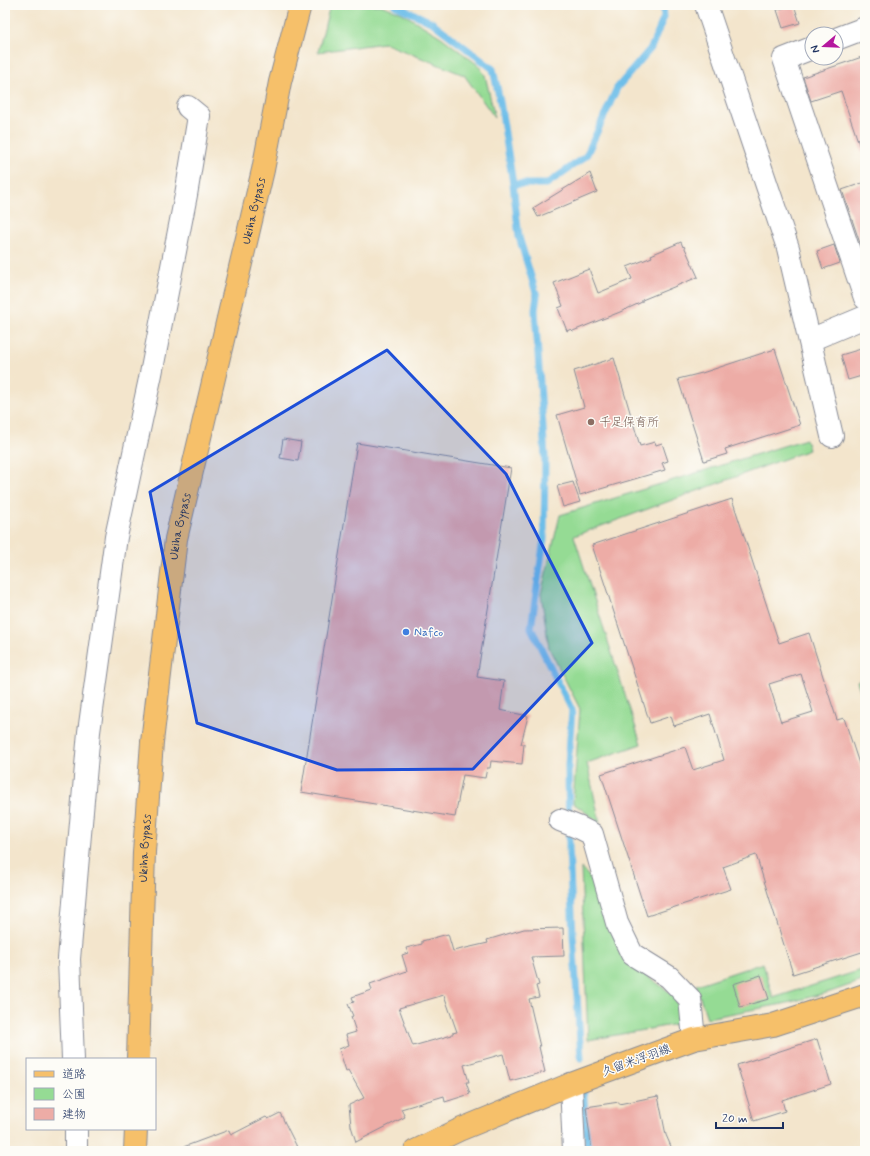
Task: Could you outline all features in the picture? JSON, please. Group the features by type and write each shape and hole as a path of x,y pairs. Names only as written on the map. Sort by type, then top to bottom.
{"main road":[{"name":"Ukiha Bypass","path":"138,1058 144,852 152,742 176,539 264,170 280,82 300,5"},
{"name":"久留米浮羽線","path":"415,1151 459,1130 571,1084 694,1040 773,1025 865,995"},
{"path":"135,1151 136,1130"}],"street":[{"path":"706,5 788,248 832,436"},
{"path":"844,36 865,28"},
{"path":"804,51 784,59 865,298"},
{"path":"73,1058 69,959 89,732 116,537 151,374 186,196 199,116 188,107"},
{"path":"810,340 865,317"},
{"path":"560,820 592,834 617,923 632,954 669,977 690,999 694,1040"},
{"path":"571,1084 574,1151"},
{"path":"76,1130 76,1151"}],"highlighted area":[{"path":"387,350 506,474 592,643 473,769 337,770 197,723 150,492"}],"green space":[{"path":"330,5 381,5 402,13 441,37 478,65 485,75 495,118 464,75 384,43 318,52"},
{"path":"806,439 809,450 574,536 641,744 587,763 600,823 573,803 580,709 549,648 541,594 560,515"},
{"path":"865,678 865,705 857,681"},
{"path":"581,868 596,884 622,958 675,996 683,1023 588,1040"},
{"path":"763,963 773,998 865,969 865,980 830,992 783,1004 707,1018 696,985"}],"building":[{"path":"794,5 800,23 783,28 777,10"},
{"path":"865,56 865,153 862,153 841,91 811,101 803,77 835,66 844,66 844,63"},
{"path":"590,173 597,192 538,217 533,208"},
{"path":"865,182 865,255 864,255 842,190"},
{"path":"681,242 698,277 642,300 642,302 620,312 573,331 571,329 567,331 558,308 563,306 554,283 589,269 598,293 632,279 627,267 652,257 651,255"},
{"path":"834,245 840,263 823,269 817,251"},
{"path":"775,349 800,425 725,449 727,454 704,461 678,379 702,373"},
{"path":"861,349 865,361 865,375 848,380 841,355"},
{"path":"614,358 640,446 655,442 656,445 662,443 668,461 662,463 665,470 580,495 557,415 584,407 574,371"},
{"path":"283,439 301,442 298,461 280,458"},
{"name":"Nafco","path":"357,443 511,468 477,677 504,681 500,710 528,716 521,744 524,744 522,764 491,761 490,768 487,768 485,778 463,775 455,817 301,792"},
{"path":"573,482 580,502 563,507 557,486"},
{"path":"732,499 779,643 809,633 837,720 844,718 865,782 865,951 793,974 756,855 723,867 731,889 647,916 601,774 685,747 693,770 724,760 710,714 674,726 671,716 650,723 592,545","holes":["801,674 813,712 781,722 769,684"]},
{"path":"563,928 564,956 531,957 539,985 536,986 539,997 529,999 545,1072 510,1081 503,1054 464,1065 469,1082 466,1082 470,1094 445,1102 444,1096 401,1109 405,1117 356,1142 351,1126 349,1105 364,1098 348,1070 346,1071 339,1049 349,1045 346,1035 356,1032 351,1017 353,1016 348,1004 354,1002 352,997 372,990 370,984 407,971 402,955 408,953 406,948 422,944 422,941 448,934 453,951 488,943 487,940 524,929","holes":["444,995 457,1032 452,1033 452,1035 413,1046 399,1008"]},
{"path":"761,975 769,999 740,1007 733,984"},
{"path":"817,1039 831,1084 782,1100 785,1111 754,1121 737,1065"},
{"path":"658,1096 666,1135 673,1151 592,1151 586,1107 619,1102 619,1104"},
{"path":"280,1113 299,1151 178,1151 178,1149 229,1130 231,1135 266,1117 268,1119"}],"waterway":[{"path":"395,5 433,23 493,69 500,101 513,184"},
{"path":"581,1058 569,849 568,765 572,710 531,628 544,539 545,457 535,310 537,296 519,237 513,184 547,184 586,156 617,88 651,48 664,17 663,5"},
{"path":"583,1087 588,1151"}],"place":[{"name":"千足保育所","path":"591,422"},
{"name":"Nafco","path":"406,632"}]}
